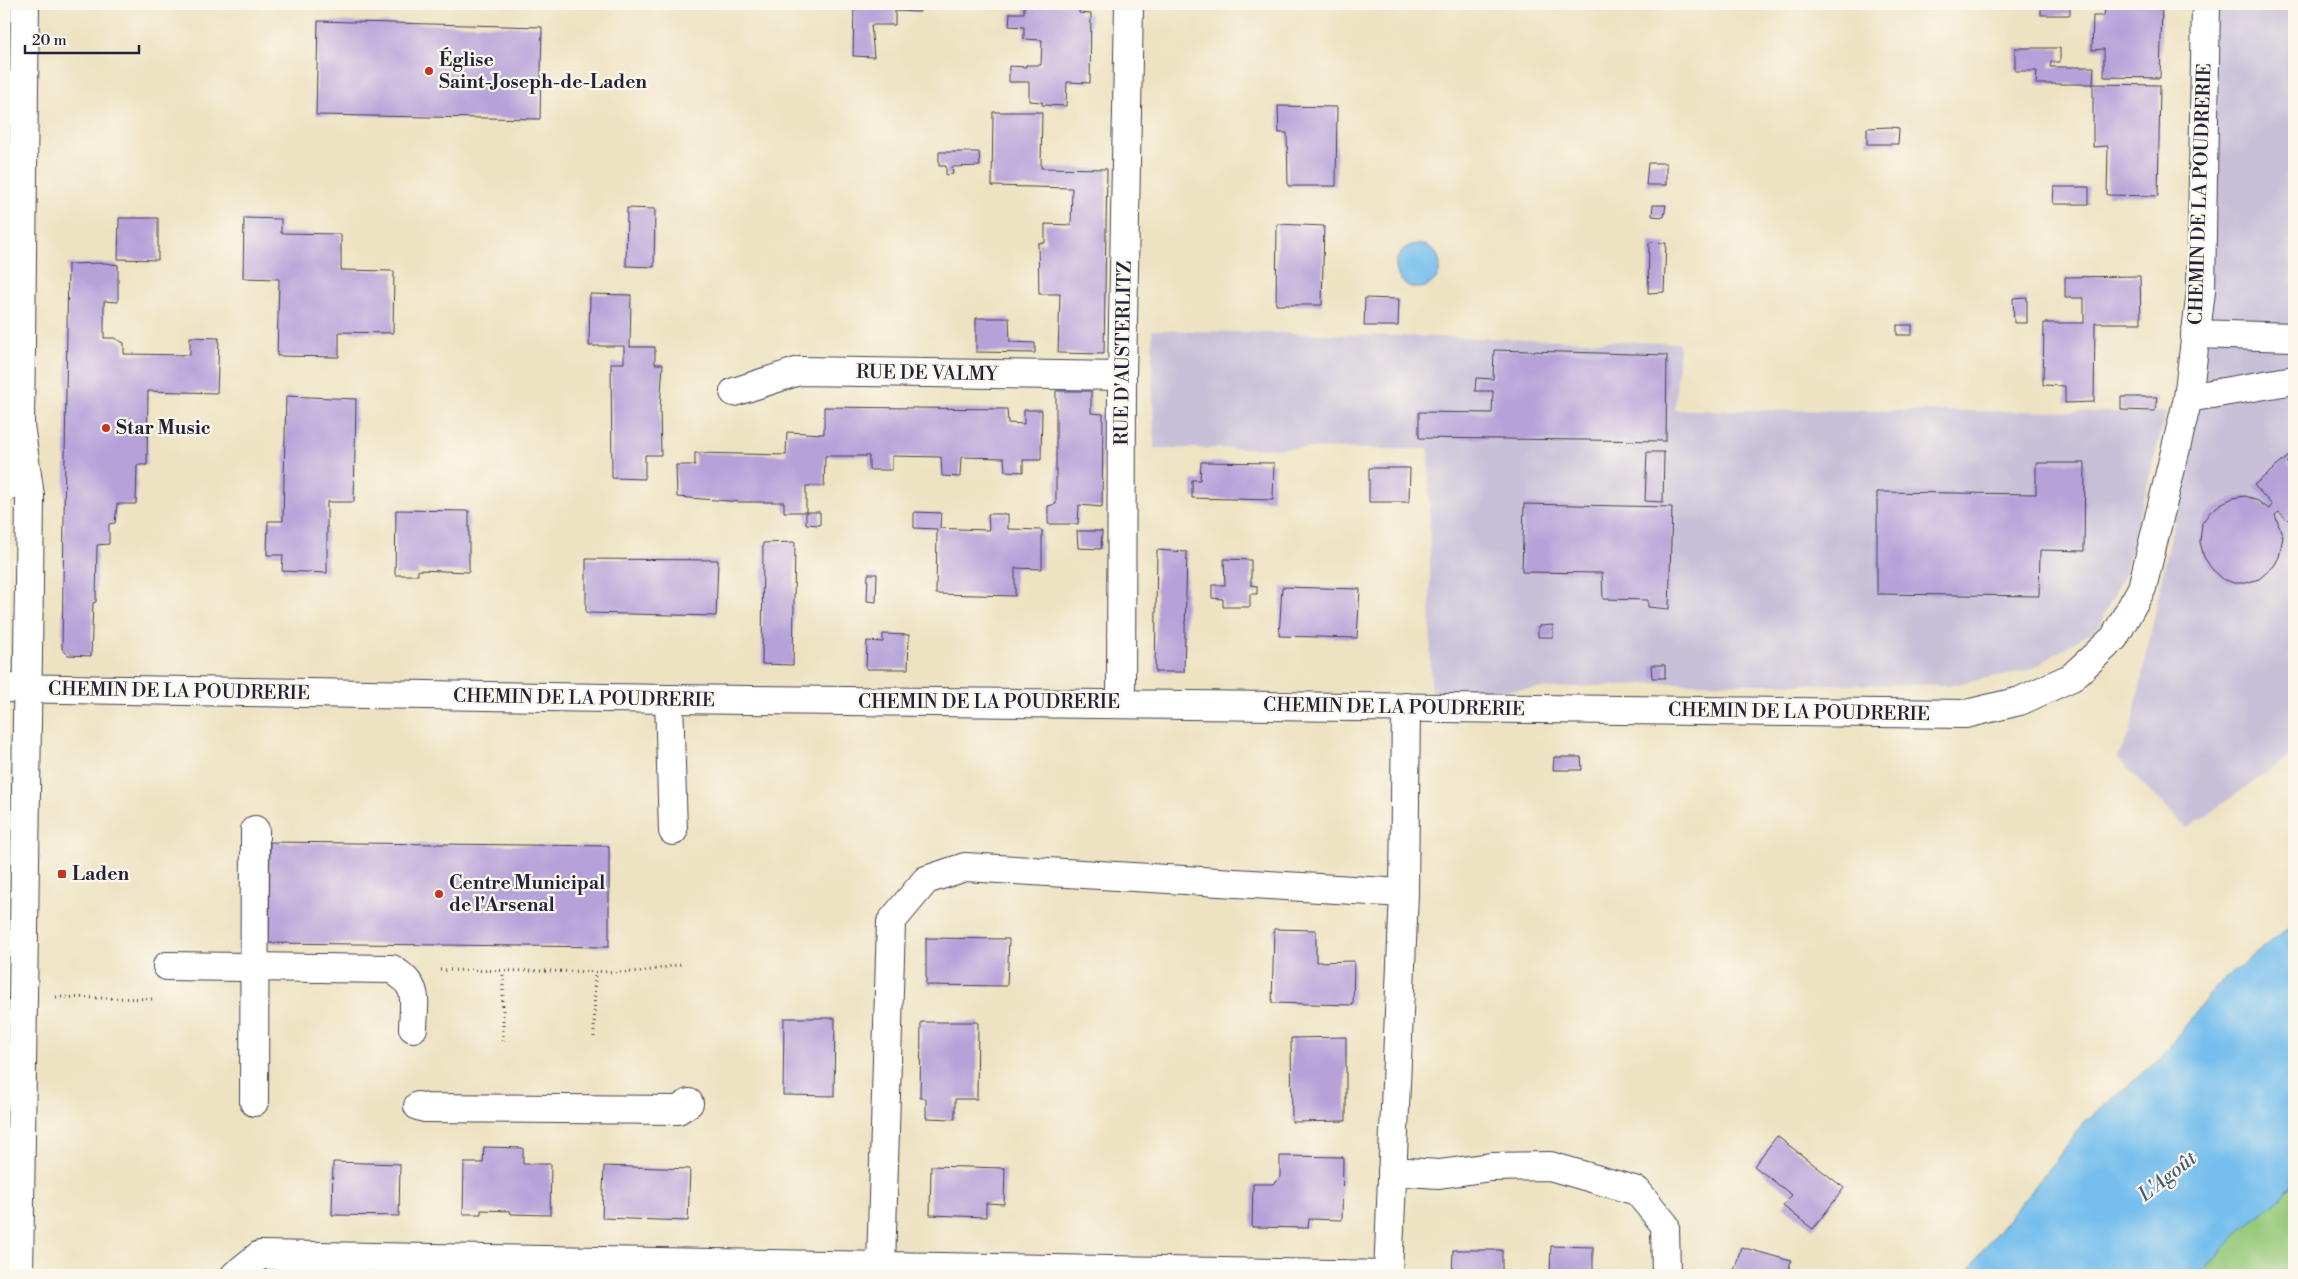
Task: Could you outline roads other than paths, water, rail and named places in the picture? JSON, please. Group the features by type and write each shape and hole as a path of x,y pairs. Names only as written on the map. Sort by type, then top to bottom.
{"street":[{"path":"14,1274 16,689 30,496 20,425 14,86 26,4"},
{"name":"RUE D'AUSTERLITZ","path":"1121,703 1122,376 1129,4"},
{"name":"CHEMIN DE LA POUDRERIE","path":"16,689 669,699 1966,714 2020,700 2072,677 2114,638 2142,588 2188,398 2201,291 2206,4"},
{"path":"2195,334 2294,337"},
{"name":"RUE DE VALMY","path":"734,392 799,371 1122,376"},
{"path":"2188,398 2294,380"},
{"path":"4,489 20,425"},
{"path":"669,699 673,831"},
{"path":"235,1275 260,1255 493,1267 800,1270 881,1266 1100,1273 1388,1275 1404,893 1406,707"},
{"path":"254,1102 255,830"},
{"path":"881,1266 891,922 926,880 965,867 1404,893"},
{"path":"168,966 392,969 407,979 414,992 413,1028"},
{"path":"418,1106 425,1108 678,1110 689,1103"},
{"path":"1392,1171 1439,1174 1491,1166 1550,1166 1637,1191 1665,1225 1666,1275"}],"water":[{"path":"1418,244 1430,248 1436,254 1440,266 1436,278 1430,284 1418,288 1406,284 1400,278 1396,266 1400,254 1406,248"},
{"name":"L'Agoût","path":"2294,923 2294,1185 2238,1234 2200,1275 1967,1275 1980,1253 2054,1163 2083,1123 2161,1058 2217,985"}],"place":[{"name":"Église Saint-Joseph-de-Laden","path":"429,71"},
{"name":"Star Music","path":"106,428"},
{"name":"Laden","path":"62,874"},
{"name":"Centre Municipal de l'Arsenal","path":"439,894"}]}
